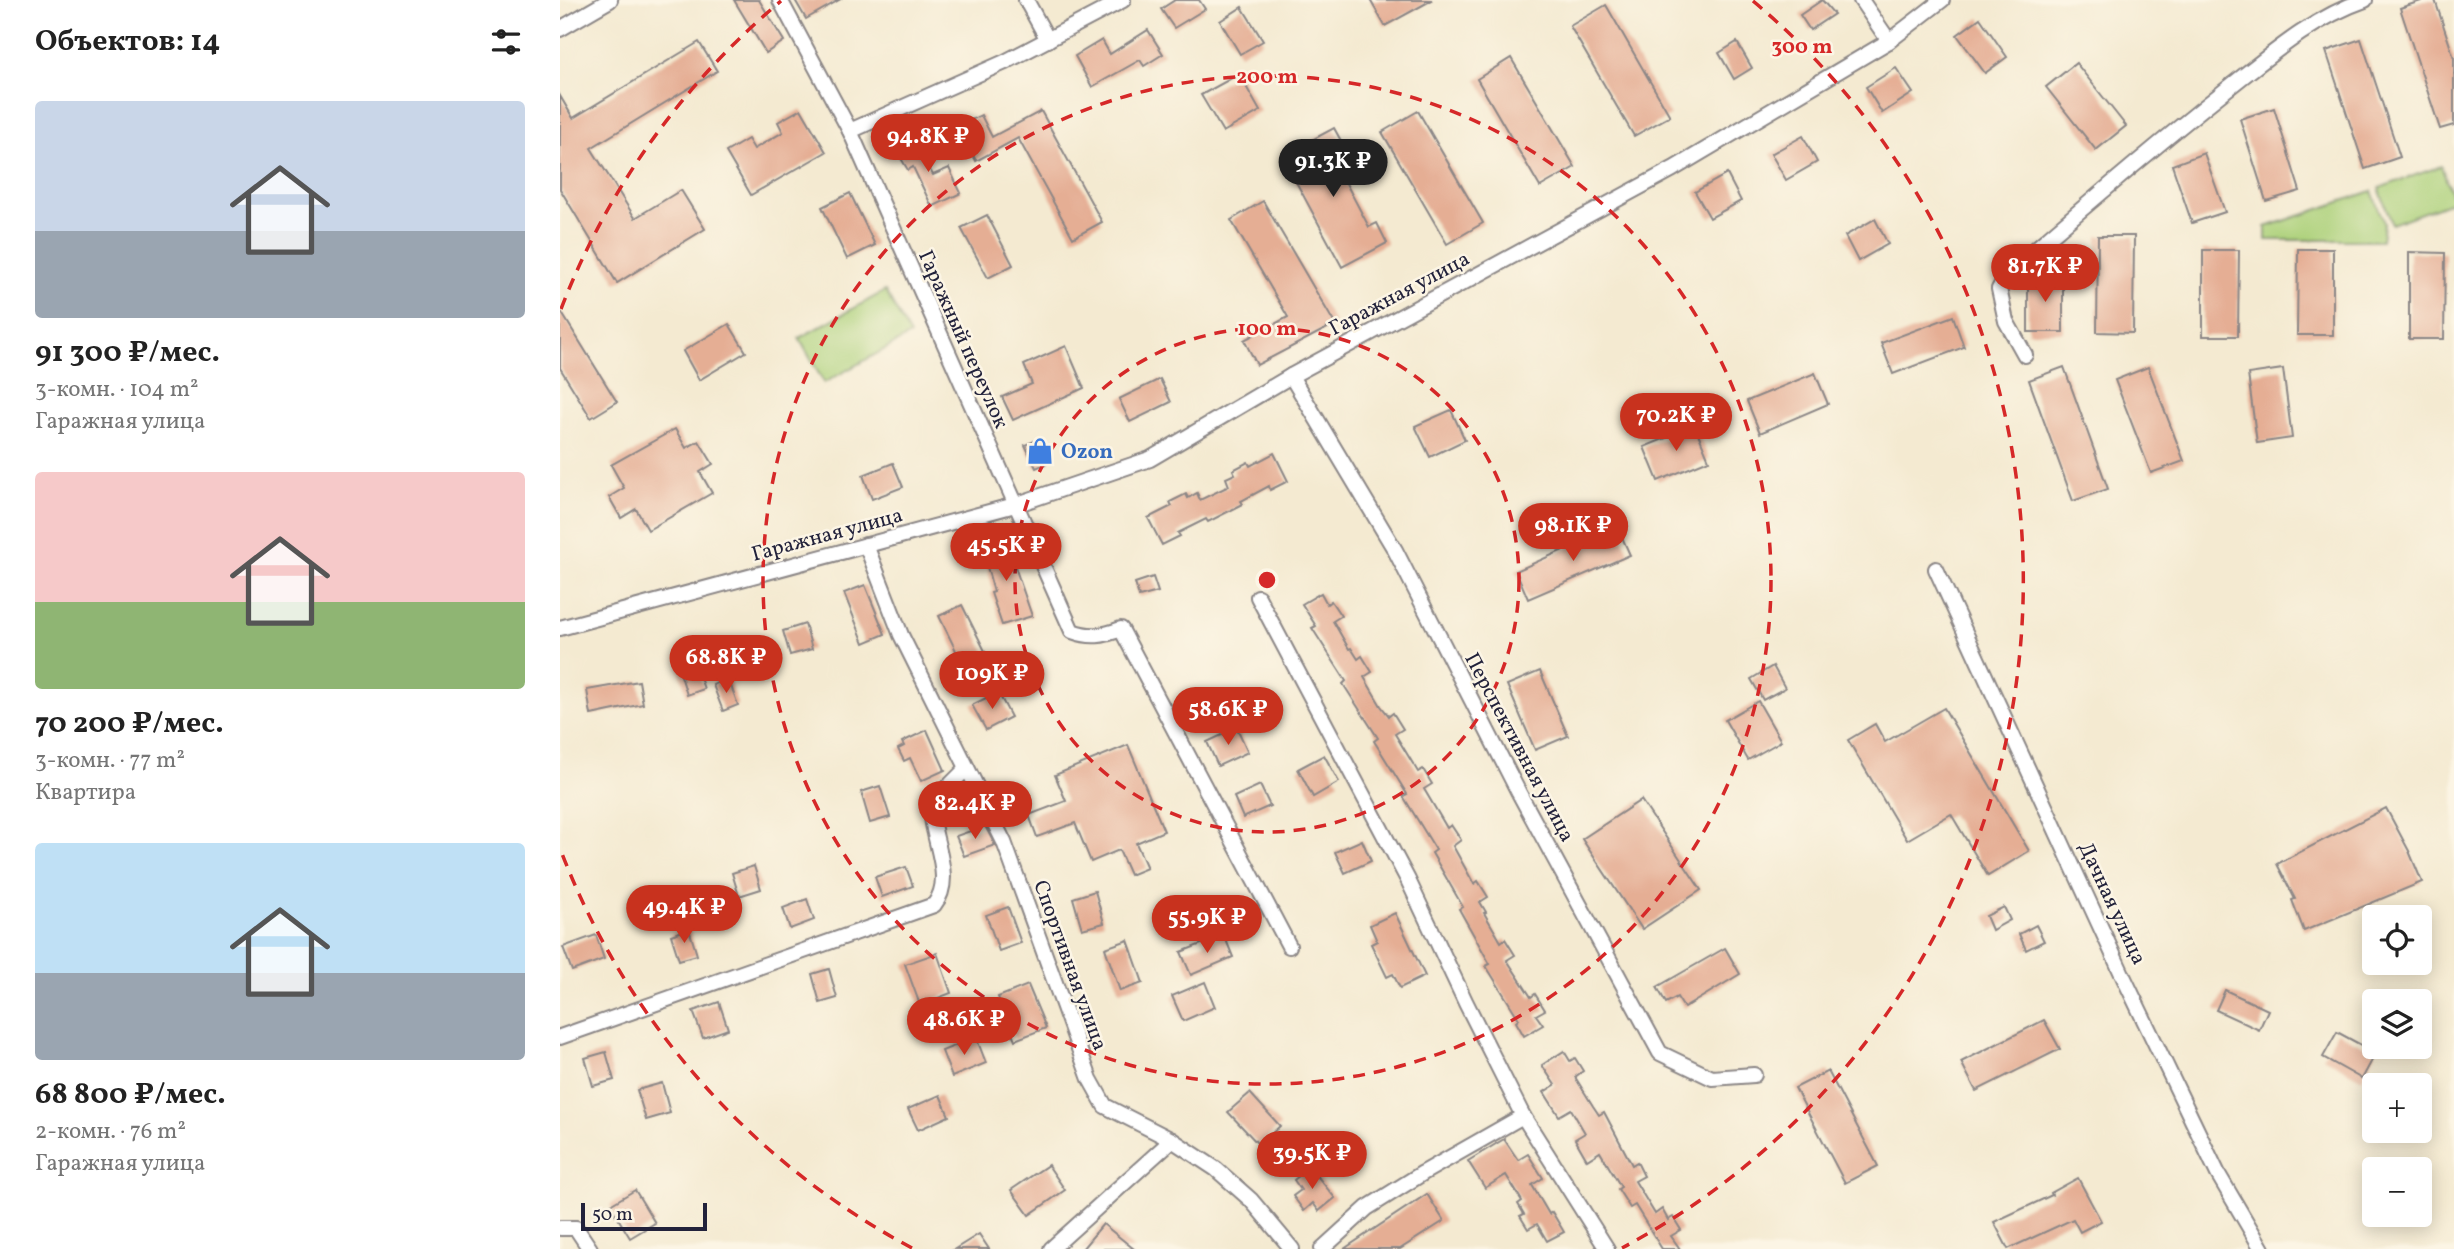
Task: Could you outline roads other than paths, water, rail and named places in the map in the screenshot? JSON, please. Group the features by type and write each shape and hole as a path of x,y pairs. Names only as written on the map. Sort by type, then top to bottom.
{"street":[{"path":"560,29 610,0"},
{"name":"Гаражный переулок","path":"780,0 850,131 1072,631 1094,636 1121,629 1289,946"},
{"path":"1026,0 1048,40"},
{"path":"850,131 1048,40 1123,0"},
{"path":"1861,0 1889,41"},
{"name":"Гаражная улица","path":"560,628 1015,505 1150,459 1291,376 1673,169 1889,41 1942,0"},
{"path":"2025,355 2006,321 1999,289 2009,272 2137,160 2298,34 2346,7 2365,0"},
{"name":"Перспективная улица","path":"1291,376 1395,550 1519,793 1660,1053 1712,1078 1754,1075"},
{"name":"Спортивная улица","path":"866,545 901,635 1004,842 1095,1088 1105,1106 1172,1140 1216,1169 1251,1200 1292,1249"},
{"name":"Дачная улица","path":"1936,569 2123,976 2218,1174 2262,1249"},
{"path":"1258,597 1408,880 1523,1116 1607,1249"},
{"path":"560,1037 934,905 941,896 944,883 932,803 967,768"},
{"path":"1322,1249 1367,1208 1523,1116"},
{"path":"1051,1249 1172,1140"},
{"path":"560,1228 576,1228 590,1249"}],"place":[{"name":"Ozon","path":"1040,451"}]}
